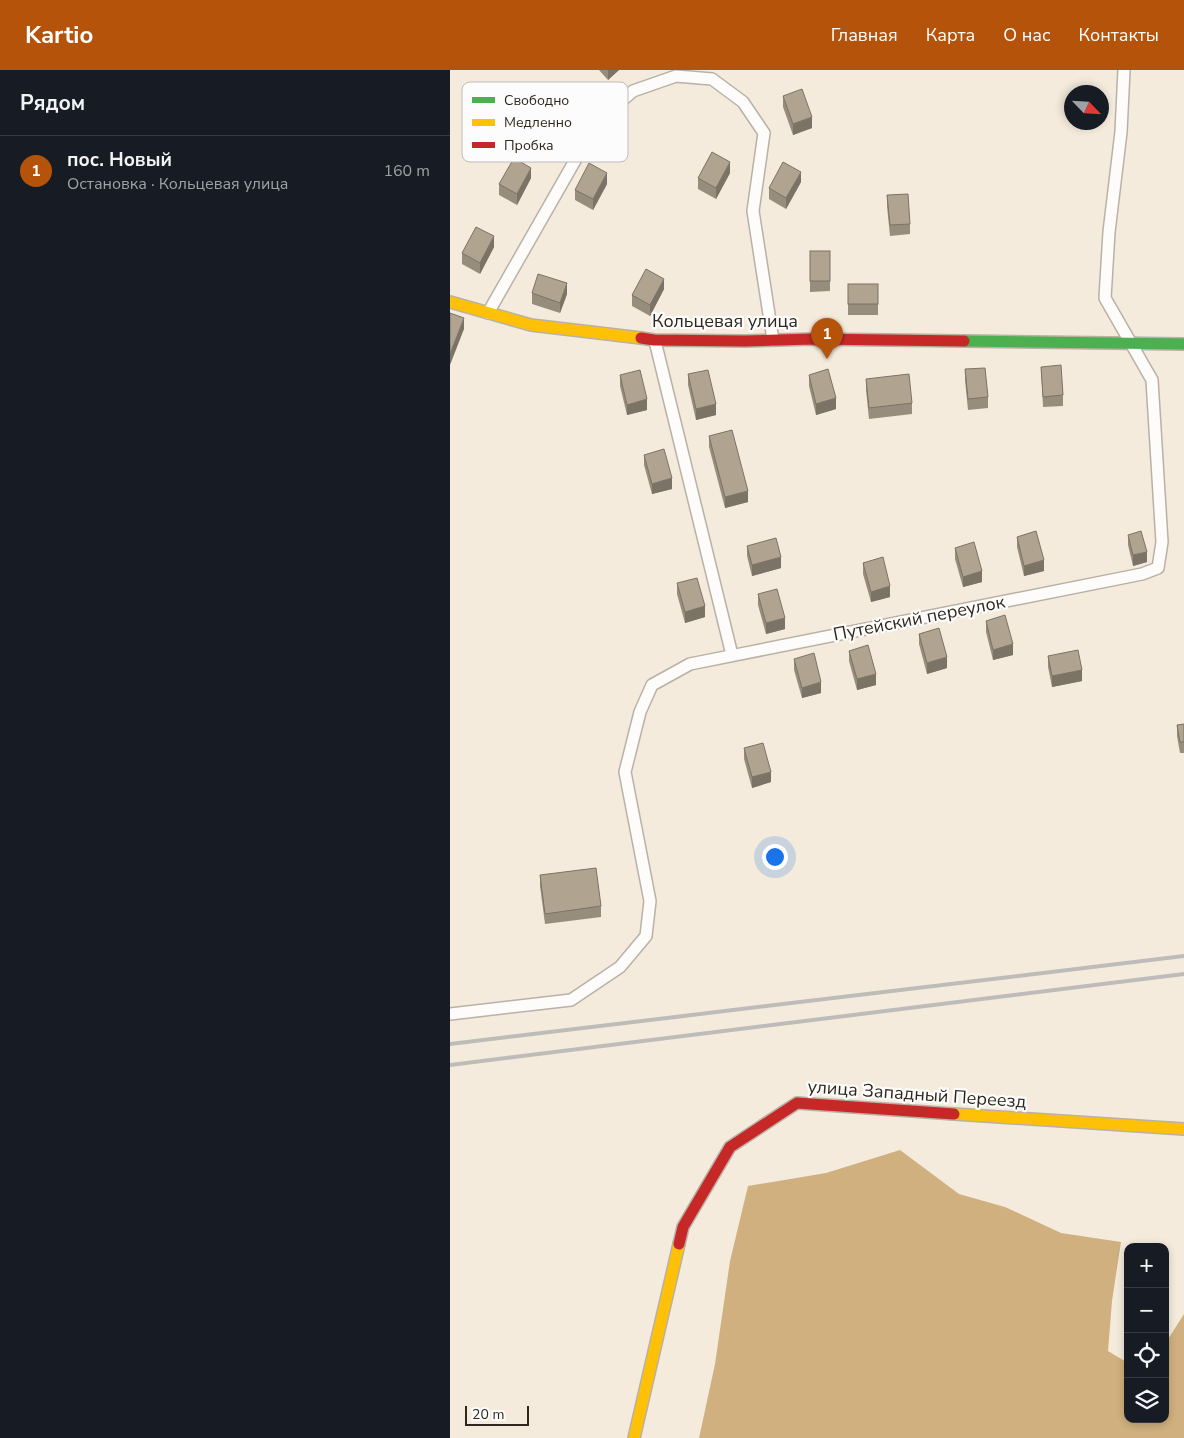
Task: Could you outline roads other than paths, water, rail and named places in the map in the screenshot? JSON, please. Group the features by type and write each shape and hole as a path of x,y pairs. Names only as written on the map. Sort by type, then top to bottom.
{"street":[{"name":"Кольцевая улица","path":"450,302 531,325 654,340 822,339 1184,344"},
{"name":"улица Западный Переезд","path":"634,1438 683,1227 730,1147 797,1103 1184,1129"}],"lane":[{"name":"Путейский переулок","path":"450,1014 571,1000 620,967 646,936 650,902 625,772 640,712 652,685 690,664 1142,574 1158,568 1162,542 1152,380 1105,298 1109,232 1121,132 1124,70"},
{"path":"628,95 632,91 676,76 712,79 743,102 764,133 753,211 773,340"},
{"path":"488,313 574,162"},
{"path":"654,340 732,655"}],"railway":[{"path":"450,1044 1184,956"},
{"path":"450,1065 1184,974"}],"place":[{"name":"пос. Новый","path":"827,359"}]}
